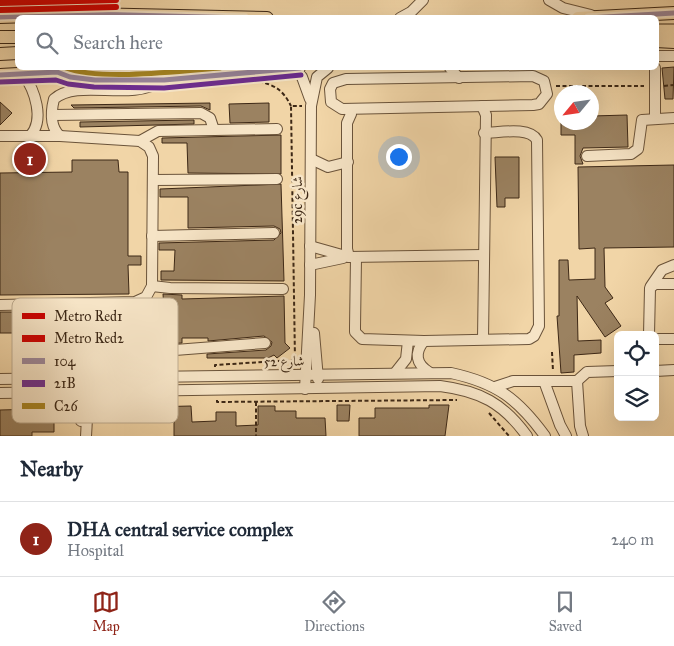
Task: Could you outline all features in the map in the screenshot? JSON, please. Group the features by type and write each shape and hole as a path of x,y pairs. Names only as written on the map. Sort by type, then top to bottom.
{"highway":[{"path":"659,32 674,32"}],"main road":[{"path":"41,15 54,0"},
{"path":"84,0 89,14"},
{"path":"636,15 674,13"},
{"path":"41,15 134,15"},
{"path":"0,17 15,16"},
{"path":"0,37 15,37"},
{"path":"659,41 674,42"},
{"path":"0,54 15,53"},
{"path":"0,75 90,70"}],"street":[{"path":"406,15 423,0"},
{"path":"549,0 563,8 589,15"},
{"path":"659,56 674,56"},
{"path":"57,72 70,77 95,80 164,80 271,70"},
{"name":"29c شارع","path":"294,70 302,77 311,106"},
{"name":"29c شارع","path":"305,389 310,295 311,106 317,76 325,70"},
{"path":"452,70 459,78"},
{"path":"655,70 655,118"},
{"path":"23,74 31,86 35,100 37,120 30,136"},
{"path":"539,77 546,86 547,94 539,104 348,109 336,107 331,102 330,89 339,80 459,78 539,77"},
{"path":"60,136 52,126 54,99 65,92 140,90 164,80"},
{"path":"482,106 486,115 484,133 483,339"},
{"path":"348,109 351,114 347,123 347,249 352,258 355,332 362,339 424,341 529,338 534,336 539,326 536,140 534,136 525,132 484,133"},
{"path":"53,114 201,114 210,118 214,130"},
{"path":"587,156 635,152 640,144 640,123 645,119 674,118"},
{"path":"0,136 60,136 140,141 158,132 277,128"},
{"path":"140,141 151,151 152,286 146,298"},
{"path":"310,159 328,167 348,162"},
{"path":"152,180 277,179"},
{"path":"152,236 274,233"},
{"path":"310,246 352,258"},
{"path":"310,265 352,258 483,255"},
{"path":"650,331 649,290 662,270 674,265"},
{"path":"651,286 674,284"},
{"path":"152,286 170,288 283,289"},
{"name":"29c شارع","path":"310,295 320,388"},
{"path":"659,339 674,338"},
{"path":"395,373 406,359 408,341"},
{"path":"424,341 417,354 418,363 428,372"},
{"path":"178,350 265,343"},
{"path":"659,371 674,370"},
{"path":"495,387 513,381 577,381 587,372 614,371"},
{"name":"شارع 52","path":"178,376 451,373 474,378 495,387 527,411 545,436"},
{"path":"549,381 560,425 566,436"},
{"path":"577,381 580,426 584,436"},
{"name":"شارع 52","path":"178,391 440,386 465,389 488,398 509,413 527,436"},
{"path":"82,436 83,423"},
{"path":"85,423 86,436"}],"path":[{"path":"253,79 276,86 284,93 291,106"},
{"path":"599,86 674,86"},
{"path":"549,381 552,352"},
{"path":"256,390 256,436"}],"building":[{"path":"674,67 673,99 665,99 662,68"},
{"path":"0,102 12,113 0,125"},
{"path":"210,103 210,110 201,106 74,108 71,105"},
{"path":"269,103 269,122 230,123 229,104"},
{"path":"627,115 628,147 583,148 580,156 583,164 575,164 575,135 561,135 561,130 599,130 599,116"},
{"path":"194,120 194,124 80,127 80,122"},
{"path":"281,135 281,174 188,173 187,143 162,143 162,138"},
{"path":"495,157 519,157 519,198 505,198 505,207 497,207"},
{"path":"72,160 118,160 119,172 128,172 128,256 141,256 141,265 128,265 129,294 0,295 0,173 72,172"},
{"path":"674,165 674,247 604,248 605,287 613,298 605,303 621,326 605,337 577,296 578,341 601,340 601,353 574,355 574,372 561,373 557,316 559,316 559,260 568,260 569,280 595,279 595,248 579,249 578,167"},
{"path":"281,184 284,281 161,280 161,271 174,271 175,250 159,250 159,243 274,240 281,233 280,229 274,226 188,228 188,197 160,197 160,189"},
{"path":"163,294 182,295 182,299 284,296 285,343 290,348 277,358 274,355 268,358 207,358 207,354 266,350 271,346 272,342 264,336 208,341 208,338 182,338 182,343 178,343 178,298 163,298"},
{"path":"0,312 12,312 12,333 0,333"},
{"path":"337,405 350,405 349,421 337,421"},
{"path":"429,405 449,405 445,436 359,436 359,418 375,418 375,408 429,408"},
{"path":"178,406 191,406 192,422 216,421 216,412 236,412 236,426 258,425 258,406 275,406 275,411 296,411 296,418 325,418 326,436 174,436 174,423 178,423"},
{"path":"0,410 12,410 12,423 54,423 54,432 32,432 32,436 0,436"}],"metro line":[{"name":"Red1","path":"0,3 116,0"},
{"name":"Red2","path":"0,10 116,7"}],"transit line":[{"name":"104","path":"640,15 674,13"},
{"name":"104","path":"59,15 128,15"},
{"name":"104","path":"0,17 15,16"},
{"name":"C26","path":"74,70 120,75 198,70"},
{"name":"104","path":"0,75 57,72 70,77 95,80 164,80 277,70"},
{"name":"21B","path":"0,82 56,80 68,84 94,87 164,88 301,75"}],"place":[{"name":"DHA central service complex","path":"30,159"}]}
